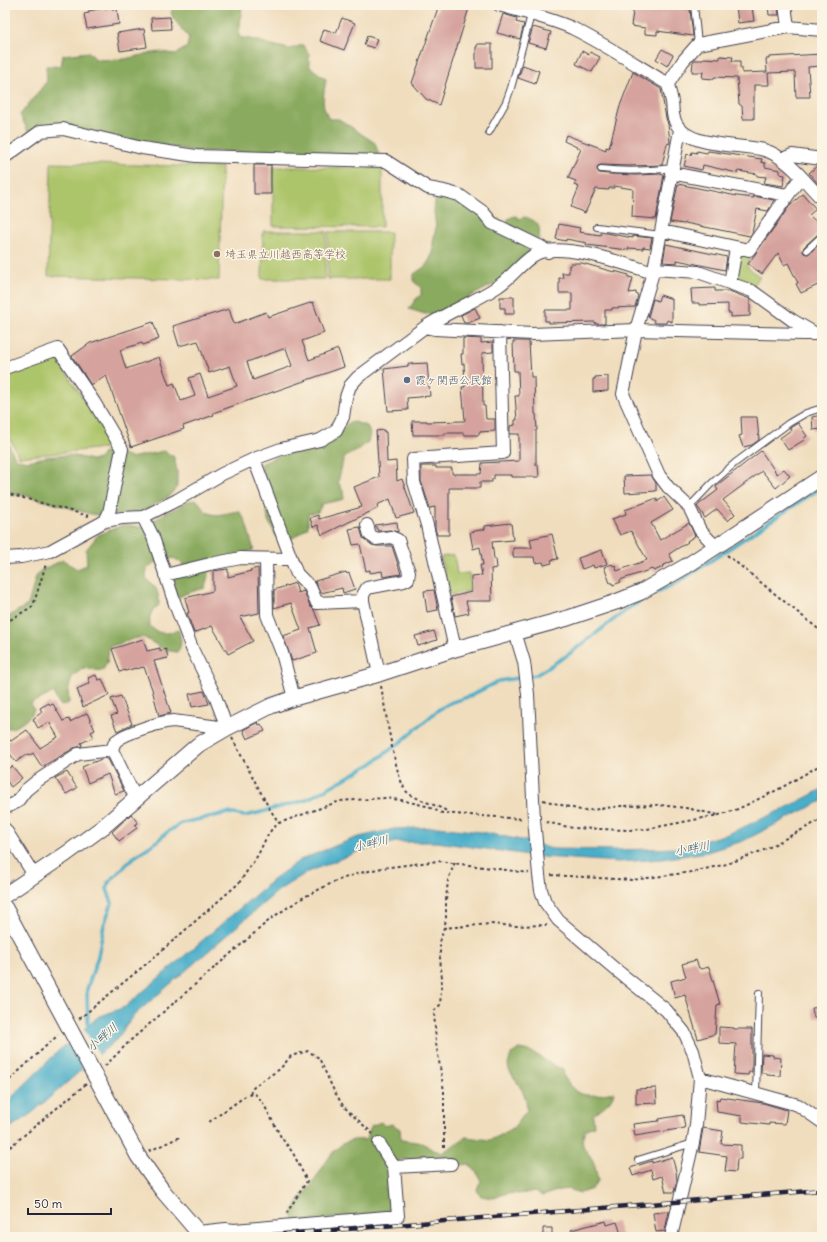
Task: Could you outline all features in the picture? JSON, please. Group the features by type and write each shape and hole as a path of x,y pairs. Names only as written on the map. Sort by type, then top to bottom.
{"street":[{"path":"499,5 512,7 531,15 572,28 668,84"},
{"path":"785,5 788,27"},
{"path":"822,30 788,27 698,44 683,61 668,84 674,118 680,130 692,138 765,150 782,159 822,200"},
{"path":"5,157 41,131 63,129 142,148 196,156 386,160 428,188 444,190 459,195 482,212 492,223 541,247 548,252"},
{"path":"680,130 653,271 636,330 623,394 659,475 668,487 689,507 700,530 716,547"},
{"path":"782,159 792,155 822,159"},
{"path":"671,171 787,195"},
{"path":"661,233 748,250 801,177"},
{"path":"730,283 736,248"},
{"path":"5,558 21,557 50,551 105,521 143,517 178,500 222,474 254,459 281,449 320,440 336,431 343,416 346,397 350,386 358,377 437,319 484,296 506,282 534,255 541,252 569,250 653,271 698,272 752,291 792,320 820,334"},
{"path":"425,327 435,329 554,334 636,330 820,334"},
{"path":"455,649 427,525 414,482 413,459 503,453 500,332"},
{"path":"5,368 58,349 94,402 122,449 109,513 105,521"},
{"path":"254,459 297,574 310,587 317,603 363,601"},
{"path":"5,895 103,827 198,745 227,728 271,706 294,698 379,674 455,649 568,618 641,592 688,566 822,477"},
{"path":"143,517 153,537 165,576 193,650 215,696 227,728"},
{"path":"367,526 370,536 376,539 391,537 398,540 406,561 409,577 404,581 367,588 363,595 379,674"},
{"path":"165,576 210,564 241,558 291,559"},
{"path":"266,559 267,615 282,653 294,698"},
{"path":"515,632 524,662 528,694 534,819 539,875 541,890 545,902 558,920 666,1010 684,1032 693,1051 700,1078 693,1143 671,1237"},
{"path":"112,750 116,742 129,734 165,722 173,721 227,728"},
{"path":"112,750 136,799"},
{"path":"5,808 17,802 26,790 37,781 78,754 112,750"},
{"path":"5,829 34,875"},
{"path":"5,908 138,1156 162,1190 199,1234 398,1216 394,1167 379,1143"},
{"path":"700,1078 798,1105 822,1122"},
{"path":"394,1167 451,1164"}],"lane":[{"path":"694,5 698,44"},
{"path":"489,132 506,102 531,15"},
{"path":"601,169 622,172 656,170 671,171"},
{"path":"597,227 661,233"},
{"path":"807,250 822,236"},
{"path":"689,507 711,484 735,463 789,423 806,413 822,408"},
{"path":"756,1094 759,993"},
{"path":"638,1160 693,1143"}],"path":[{"path":"5,493 105,521"},
{"path":"716,547 822,632"},
{"path":"5,623 33,606 50,551"},
{"path":"379,674 393,752 402,784 409,794 439,806 450,813"},
{"path":"227,728 269,808 279,823"},
{"path":"5,1084 239,883 258,855 267,836 279,823 340,801 385,798 426,806 442,813 534,819 573,828 627,830 647,829 719,815 738,809 822,764"},
{"path":"533,797 584,811 621,806 659,805 686,808 719,815"},
{"path":"5,1151 94,1075 131,1040 273,917 304,897 336,881 356,874 382,868 438,861 455,862 539,875 632,880 692,872 727,864 764,850 822,819"},
{"path":"444,1148 444,1090 436,1043 434,1011 440,1005 442,978 440,942 446,920 448,880 455,862"},
{"path":"443,928 490,924 543,926 558,920"},
{"path":"209,1122 250,1094 252,1089 280,1069 291,1056 308,1051 319,1058 334,1091 344,1107 372,1133 379,1143"},
{"path":"250,1094 254,1094 262,1101 281,1137 293,1153 307,1181 277,1226"},
{"path":"138,1156 181,1138"}],"green space":[{"path":"176,5 242,5 239,37 290,49 303,45 309,54 309,66 326,79 324,109 329,119 339,119 375,143 379,155 195,151 134,141 60,124 28,131 20,115 47,81 46,66 61,66 63,55 89,52 96,60 125,59 161,52 176,54 187,47 189,38 173,18 171,12"},
{"path":"51,163 222,167 219,280 48,276"},
{"path":"273,167 382,168 382,227 273,226"},
{"path":"441,193 508,224 508,219 516,216 519,219 525,217 531,219 539,226 539,238 536,248 502,280 438,313 425,314 409,309 421,295 421,287 414,282 414,274 426,266 433,253 436,227 434,212 435,200"},
{"path":"263,231 326,231 325,279 262,279"},
{"path":"328,232 390,232 390,279 328,279"},
{"path":"743,253 752,255 746,266 760,277 752,287 738,283 735,278 738,256"},
{"path":"55,355 114,447 19,457 5,429 5,374"},
{"path":"354,422 367,426 370,434 368,442 357,451 346,456 343,461 338,482 343,491 344,499 322,504 318,512 308,514 308,527 293,538 277,538 268,520 261,464 291,450 342,430 348,423"},
{"path":"5,438 16,459 28,461 45,457 70,455 92,460 99,459 104,452 117,451 130,458 164,451 174,457 177,471 177,487 167,498 140,512 102,516 24,495 5,495"},
{"path":"197,500 210,514 218,515 239,511 245,520 254,550 245,552 231,565 209,571 205,588 187,593 177,598 170,580 179,576 183,564 174,558 154,563 147,569 146,578 156,589 159,605 151,614 150,626 153,629 163,633 178,629 181,641 177,652 165,650 143,637 109,647 107,663 102,671 83,668 72,677 68,691 69,703 61,706 56,699 54,692 31,703 34,710 29,717 18,726 5,728 5,619 28,605 36,577 40,571 63,560 77,569 87,565 86,550 98,535 123,525 141,527 188,501"},
{"path":"454,555 457,574 469,573 470,591 449,595 441,557"},
{"path":"520,1049 534,1053 550,1064 563,1069 564,1077 574,1090 579,1093 594,1095 614,1092 611,1100 593,1115 594,1126 586,1129 583,1136 583,1145 593,1160 598,1181 592,1189 580,1193 569,1189 559,1190 543,1196 535,1192 518,1194 507,1193 494,1198 481,1196 477,1190 481,1181 477,1173 469,1164 461,1165 452,1160 430,1161 402,1159 387,1170 391,1179 392,1208 385,1213 297,1222 292,1215 295,1207 314,1182 324,1164 341,1145 356,1140 365,1140 371,1126 381,1122 385,1126 392,1124 400,1129 401,1140 423,1143 431,1149 442,1153 466,1137 490,1140 513,1128 527,1110 526,1100 522,1090 509,1070 508,1065 511,1054"}],"water":[{"name":"小畔川","path":"822,789 822,801 743,841 707,852 662,859 619,862 543,857 437,842 396,842 357,852 306,873 279,890 132,1017 118,1038 32,1113 5,1131 5,1108 13,1096 56,1053 98,1017 125,1007 275,878 300,860 355,838 394,829 438,827 481,832 526,841 552,849 619,850 676,848 728,834 790,806"}],"pier":[{"path":"83,1027 100,1057 84,1070 69,1039"}],"building":[{"path":"439,5 470,5 439,105 426,99 412,83"},
{"path":"634,5 686,5 686,9 690,9 693,36 657,31 657,35 645,34 645,28 631,26"},
{"path":"736,5 750,5 750,7 752,7 754,21 738,23"},
{"path":"768,5 778,5 779,15 769,15"},
{"path":"112,7 112,9 117,9 119,24 87,29 84,14 89,13 88,11"},
{"path":"503,14 517,18 516,22 524,24 520,39 497,33"},
{"path":"170,17 171,29 152,30 151,18"},
{"path":"342,18 355,23 344,50 320,41 324,29 336,33"},
{"path":"533,27 551,32 546,48 528,43"},
{"path":"144,29 147,47 120,51 117,33"},
{"path":"367,36 377,39 374,48 364,45"},
{"path":"477,44 492,44 492,68 476,68"},
{"path":"662,49 673,55 667,66 656,59"},
{"path":"582,51 589,55 590,52 600,57 592,72 576,64"},
{"path":"822,54 822,66 808,67 810,97 796,97 795,72 768,73 769,85 754,85 754,119 743,119 742,106 739,104 737,78 702,78 703,72 692,72 694,60 703,60 704,58 720,59 720,56 733,57 732,61 740,61 742,73 767,72 766,59 769,59 769,57"},
{"path":"523,65 539,71 535,84 518,78"},
{"path":"633,72 661,89 670,143 667,144 662,165 601,165 598,166 597,169 599,173 609,174 664,175 656,219 632,217 633,189 614,186 614,188 609,188 609,190 596,189 585,213 571,207 579,187 574,185 576,181 568,178 581,149 564,141 566,135 606,150 606,147 609,148 620,106"},
{"path":"697,151 707,153 708,151 762,159 761,162 765,163 765,167 780,170 780,174 785,175 783,186 764,183 766,177 757,176 757,174 738,171 737,173 703,165 702,170 684,166 687,154 691,155 692,152 697,153"},
{"path":"254,165 271,165 271,194 254,194"},
{"path":"817,166 822,172 822,188 809,173"},
{"path":"678,184 737,196 754,198 754,196 774,200 768,211 757,209 750,236 685,223 670,222"},
{"path":"803,194 816,209 809,215 822,227 822,232 804,247 803,251 804,253 808,254 822,242 822,283 801,293 796,284 798,283 788,263 784,265 778,253 762,274 748,264 791,204"},
{"path":"559,224 580,228 579,232 601,235 601,232 633,238 633,236 652,238 650,248 628,248 628,250 586,245 587,243 566,239 566,241 556,239"},
{"path":"666,244 727,257 725,270 677,260 677,263 663,262"},
{"path":"571,263 582,263 629,275 628,277 633,278 629,293 636,292 638,295 635,307 612,308 612,310 605,310 605,324 596,324 595,322 549,323 549,321 545,321 545,310 572,310 572,293 559,293 559,278 563,278 562,273 569,273 569,265 571,265"},
{"path":"715,288 715,291 729,291 750,299 750,316 731,317 731,313 728,313 728,304 699,305 699,303 692,303 691,289"},
{"path":"660,295 672,299 672,322 667,320 666,323 656,323 648,317 653,299 658,301"},
{"path":"500,297 514,297 514,314 505,314 505,308 500,308"},
{"path":"313,302 324,333 302,341 309,360 338,349 344,367 213,413 214,415 183,426 184,429 131,447 106,375 91,385 72,356 90,343 153,322 159,339 143,345 142,343 120,350 126,369 159,357 169,385 174,383 181,401 195,396 189,378 200,374 208,396 237,386 230,366 209,373 198,341 179,346 173,326 229,309 234,324 266,312 268,317","holes":["286,348 292,366 253,380 247,362"]},
{"path":"475,308 480,318 464,323 461,315"},
{"path":"463,338 481,339 481,343 493,342 493,352 482,353 483,406 485,406 486,419 495,419 495,431 479,432 479,435 445,433 445,435 413,435 412,421 427,422 465,420 462,387 465,387 464,363 462,364 461,354 463,354"},
{"path":"513,341 529,341 531,377 534,377 537,430 536,465 538,465 539,477 511,477 511,475 494,475 492,482 480,482 480,488 449,488 449,535 437,535 435,528 435,507 430,508 421,481 421,466 452,468 452,474 481,474 482,463 519,461 519,434 510,434 510,426 515,425 515,420 517,420 515,396 519,396 518,371 514,371"},
{"name":"霞ヶ関西公民館","path":"427,363 430,396 407,398 408,410 388,411 384,369 408,366 408,364"},
{"path":"608,376 608,391 593,392 593,379 595,379 595,377"},
{"path":"822,415 822,429 813,430 812,417"},
{"path":"741,417 757,417 759,440 752,445 743,447 739,436 742,435"},
{"path":"798,423 807,436 803,439 804,440 788,450 780,438 791,430 790,428"},
{"path":"384,430 384,432 386,432 387,462 396,461 397,481 402,479 414,513 396,518 390,499 377,505 378,508 322,535 318,525 313,527 310,518 318,515 319,519 362,507 354,487 379,477 376,431"},
{"path":"761,451 777,474 784,469 790,476 776,488 762,471 723,500 735,514 728,521 717,509 705,518 697,506 718,490 716,487 717,485"},
{"path":"651,475 656,483 656,491 625,493 624,476"},
{"path":"664,497 673,510 651,523 660,540 689,523 695,536 669,554 673,561 662,566 663,567 654,571 652,569 620,580 621,582 613,585 610,583 604,567 612,564 613,566 615,565 617,571 647,560 631,531 620,535 612,519 626,514 625,510 657,498 657,502"},
{"path":"397,522 398,532 390,530 378,531 375,525"},
{"path":"511,523 513,540 492,542 494,559 496,559 497,568 491,569 492,601 466,601 469,613 455,616 451,597 471,592 471,576 482,575 480,565 483,565 480,547 473,549 470,532 485,529 485,526"},
{"path":"360,527 363,538 372,545 392,546 401,574 383,577 382,571 370,573 370,570 366,571 360,544 353,545 349,529"},
{"path":"552,534 558,559 551,560 552,563 544,565 543,562 535,563 534,557 513,557 513,548 532,548 530,539"},
{"path":"602,550 607,564 594,568 593,565 582,569 578,558"},
{"path":"258,568 259,613 240,617 253,641 228,654 212,626 194,633 187,613 189,613 185,598 213,591 213,571 228,569 228,577"},
{"path":"346,572 347,574 349,573 355,589 343,593 342,588 321,593 315,581"},
{"path":"295,583 298,593 304,591 320,625 310,628 317,653 292,661 283,636 301,630 291,603 274,608 274,590"},
{"path":"434,590 438,610 427,612 424,591"},
{"path":"434,631 437,640 418,646 415,636"},
{"path":"143,639 147,651 160,648 160,651 166,649 168,658 154,661 171,713 159,716 152,689 144,667 120,672 112,649"},
{"path":"96,675 98,680 102,679 109,695 83,707 77,689 90,683 88,678"},
{"path":"204,691 209,704 192,707 189,694"},
{"path":"121,696 132,724 117,731 111,716 117,714 111,699"},
{"path":"49,703 50,705 53,704 63,721 69,719 70,722 87,713 95,730 91,732 94,737 81,743 82,746 74,748 42,767 33,753 28,756 27,754 16,762 5,747 5,744 10,740 11,741 27,730 40,748 58,737 49,722 38,728 33,719 42,712 40,708"},
{"path":"258,722 265,731 247,739 243,730"},
{"path":"104,758 108,759 124,791 115,794 108,774 88,783 82,767"},
{"path":"12,766 22,778 11,787 5,779 5,771"},
{"path":"67,772 77,788 66,794 55,778"},
{"path":"131,814 138,823 135,825 137,828 119,841 112,832"},
{"path":"696,960 699,968 709,967 720,1004 717,1005 715,1034 698,1039 685,995 675,998 671,981 686,977 682,964"},
{"path":"822,1007 822,1017 814,1018 812,1008"},
{"path":"719,1027 752,1029 752,1072 749,1072 748,1075 734,1074 736,1044 719,1043"},
{"path":"762,1054 773,1055 773,1057 781,1058 780,1076 761,1073"},
{"path":"656,1088 657,1103 636,1104 636,1089"},
{"path":"720,1097 763,1103 787,1110 785,1124 769,1123 769,1125 742,1122 742,1116 717,1112 716,1099 719,1100"},
{"path":"683,1115 685,1128 635,1136 633,1124 659,1121 659,1119"},
{"path":"703,1128 723,1131 721,1144 741,1145 741,1159 737,1159 736,1172 725,1171 727,1156 699,1152"},
{"path":"672,1157 677,1181 674,1192 666,1192 662,1176 653,1179 651,1170 633,1176 630,1168 652,1161 652,1163"},
{"path":"669,1211 665,1231 656,1232 653,1213"},
{"path":"606,1221 607,1225 617,1222 622,1237 574,1237 571,1230"},
{"path":"543,1228 552,1228 552,1237 543,1237"}],"waterway":[{"path":"88,1029 87,989 98,956 104,925 112,903 107,889 108,883 133,858 166,833 182,823 228,813 245,816 306,800 371,764 402,741 438,710 450,703 470,696 499,681 536,675 569,654 629,608 652,594 677,583 822,487"}],"railway":[{"path":"250,1237 822,1190"}],"place":[{"name":"埼玉県立川越西高等学校","path":"217,254"},
{"name":"霞ヶ関西公民館","path":"407,380"}]}
